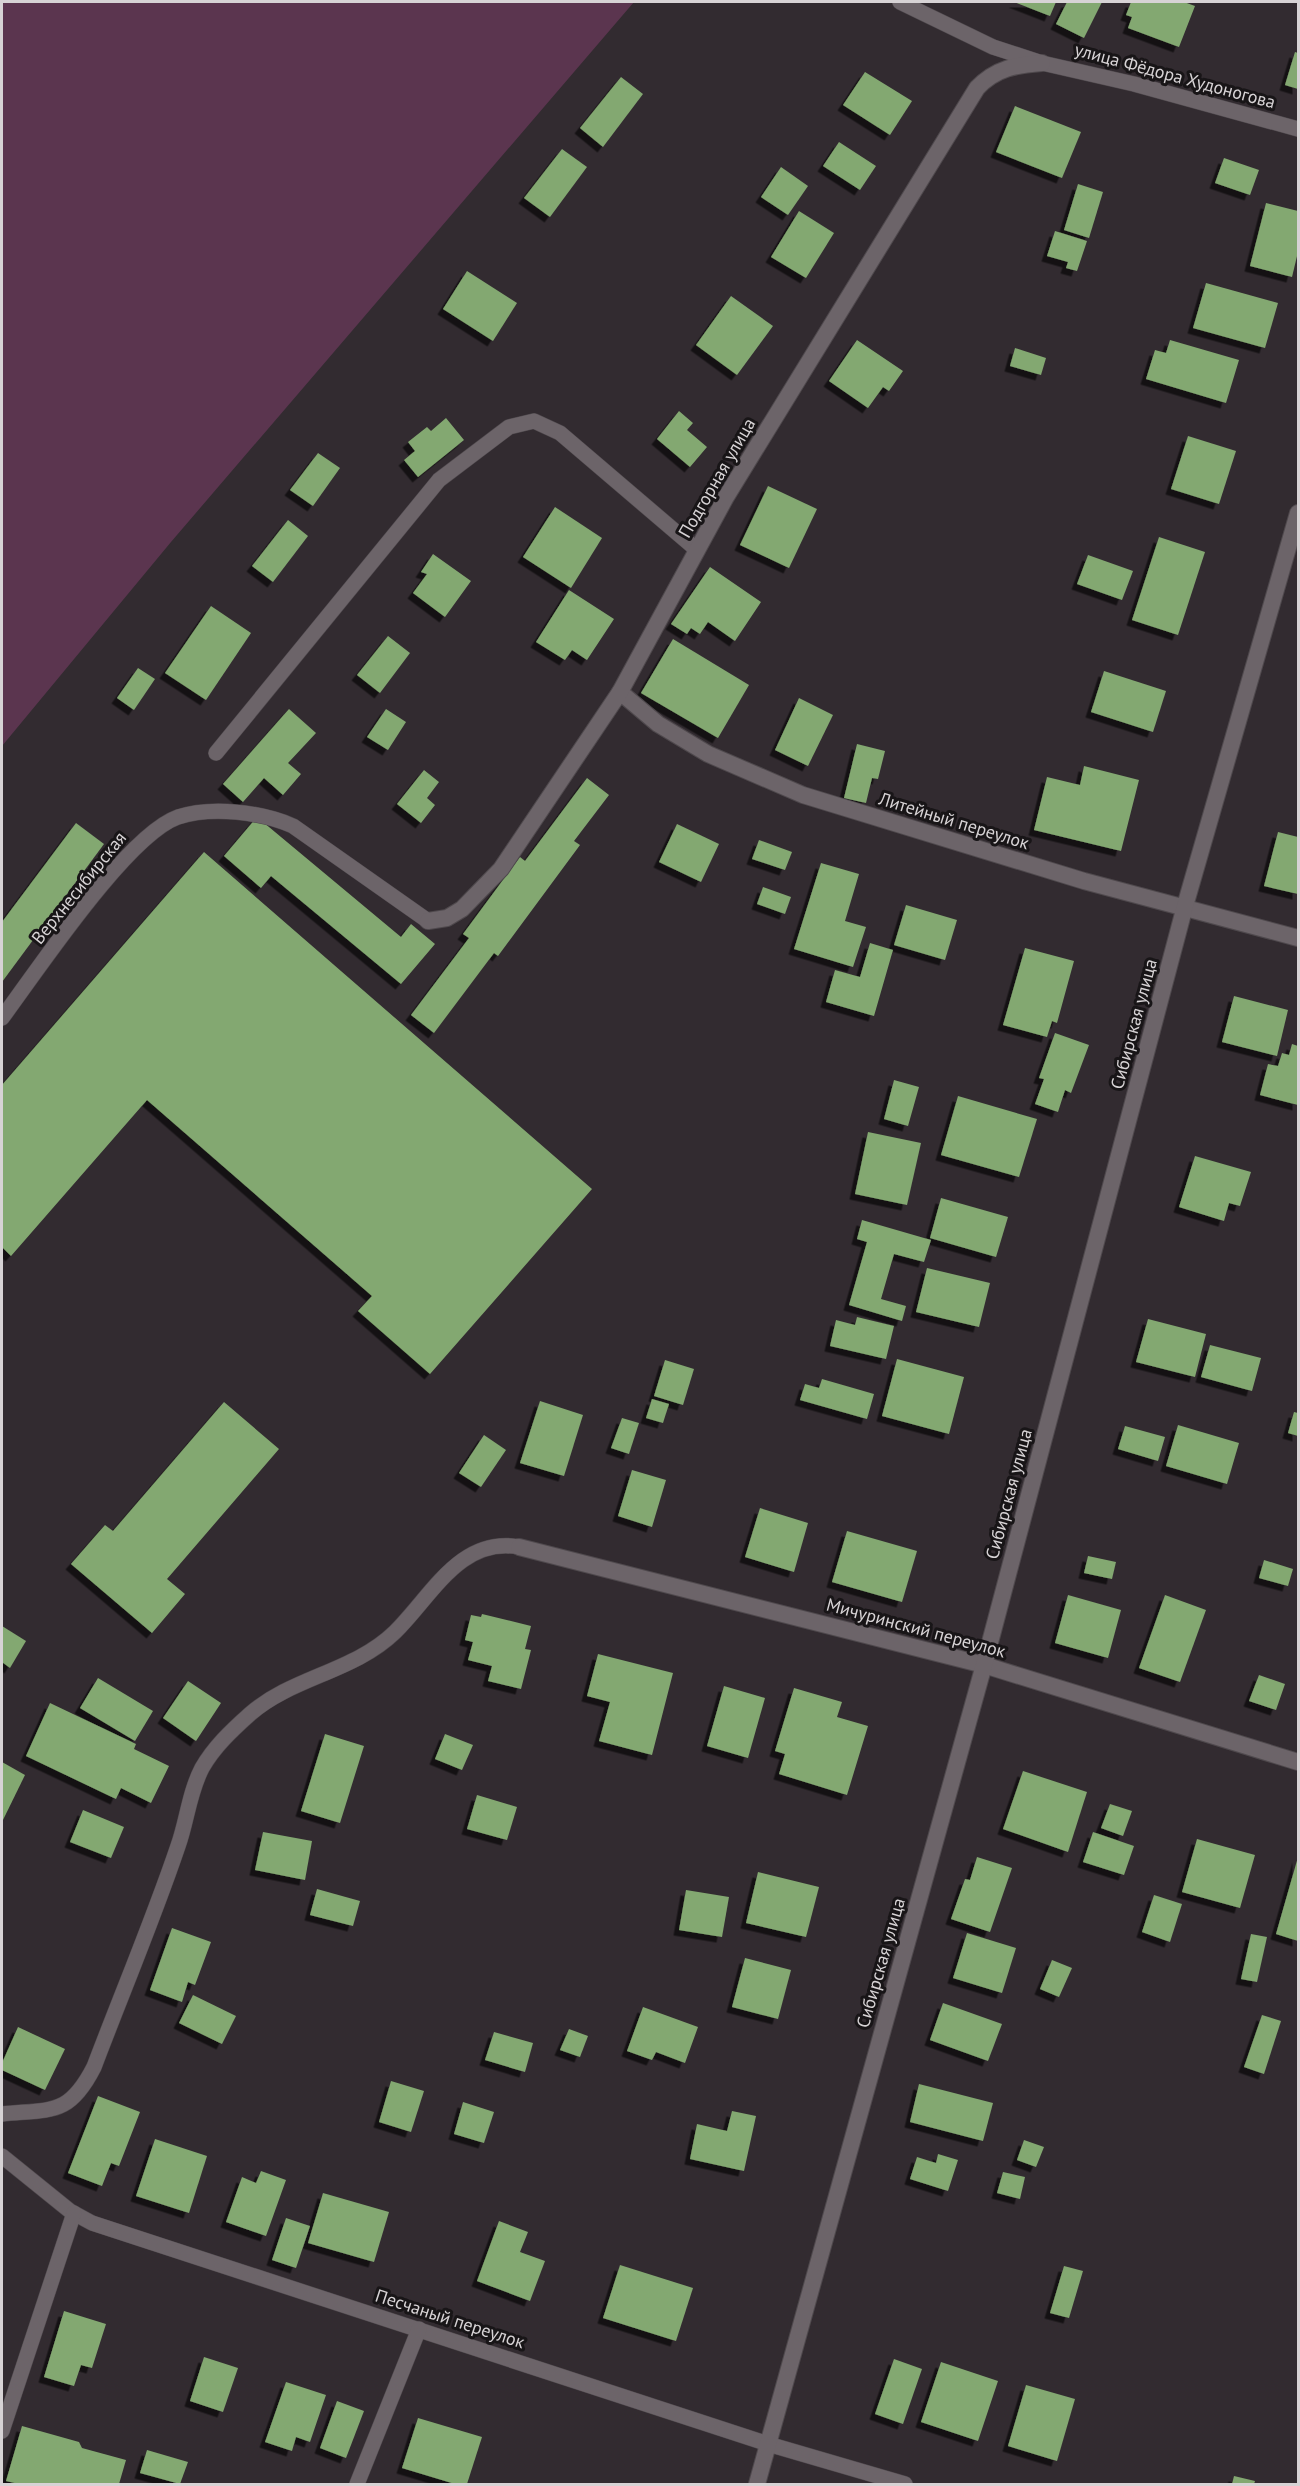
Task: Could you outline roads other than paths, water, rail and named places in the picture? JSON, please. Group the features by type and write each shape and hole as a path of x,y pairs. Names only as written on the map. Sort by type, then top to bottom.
{"street":[{"name":"Подгорная улица","path":"428,921 447,918 462,909 501,869 620,692 726,496 977,88 988,77 1007,68 1042,63"},
{"name":"Сибирская улица","path":"756,2484 984,1665 1185,906 1299,513"},
{"name":"Литейный переулок","path":"620,692 658,724 708,754 803,795 1084,882 1185,906 1299,938"},
{"name":"Мичуринский переулок","path":"519,1547 984,1665 1299,1762"}],"lane":[{"name":"улица Фёдора Худоногова","path":"900,2 993,46 1042,63 1134,84 1299,129"},
{"path":"216,753 439,480 509,428 534,421 560,433 697,549"},
{"name":"Верхнесибирская","path":"2,1018 112,873 138,845 177,818 200,813 270,816 293,826 428,921"},
{"path":"2,2114 62,2106 82,2090 94,2067 178,1845 194,1787 216,1746 267,1701 347,1664 387,1638 458,1564 488,1546 519,1547"},
{"name":"Песчаный переулок","path":"2,2156 74,2213 92,2223 768,2444 905,2484"},
{"path":"2,2431 74,2213"},
{"path":"357,2484 419,2329"}]}
